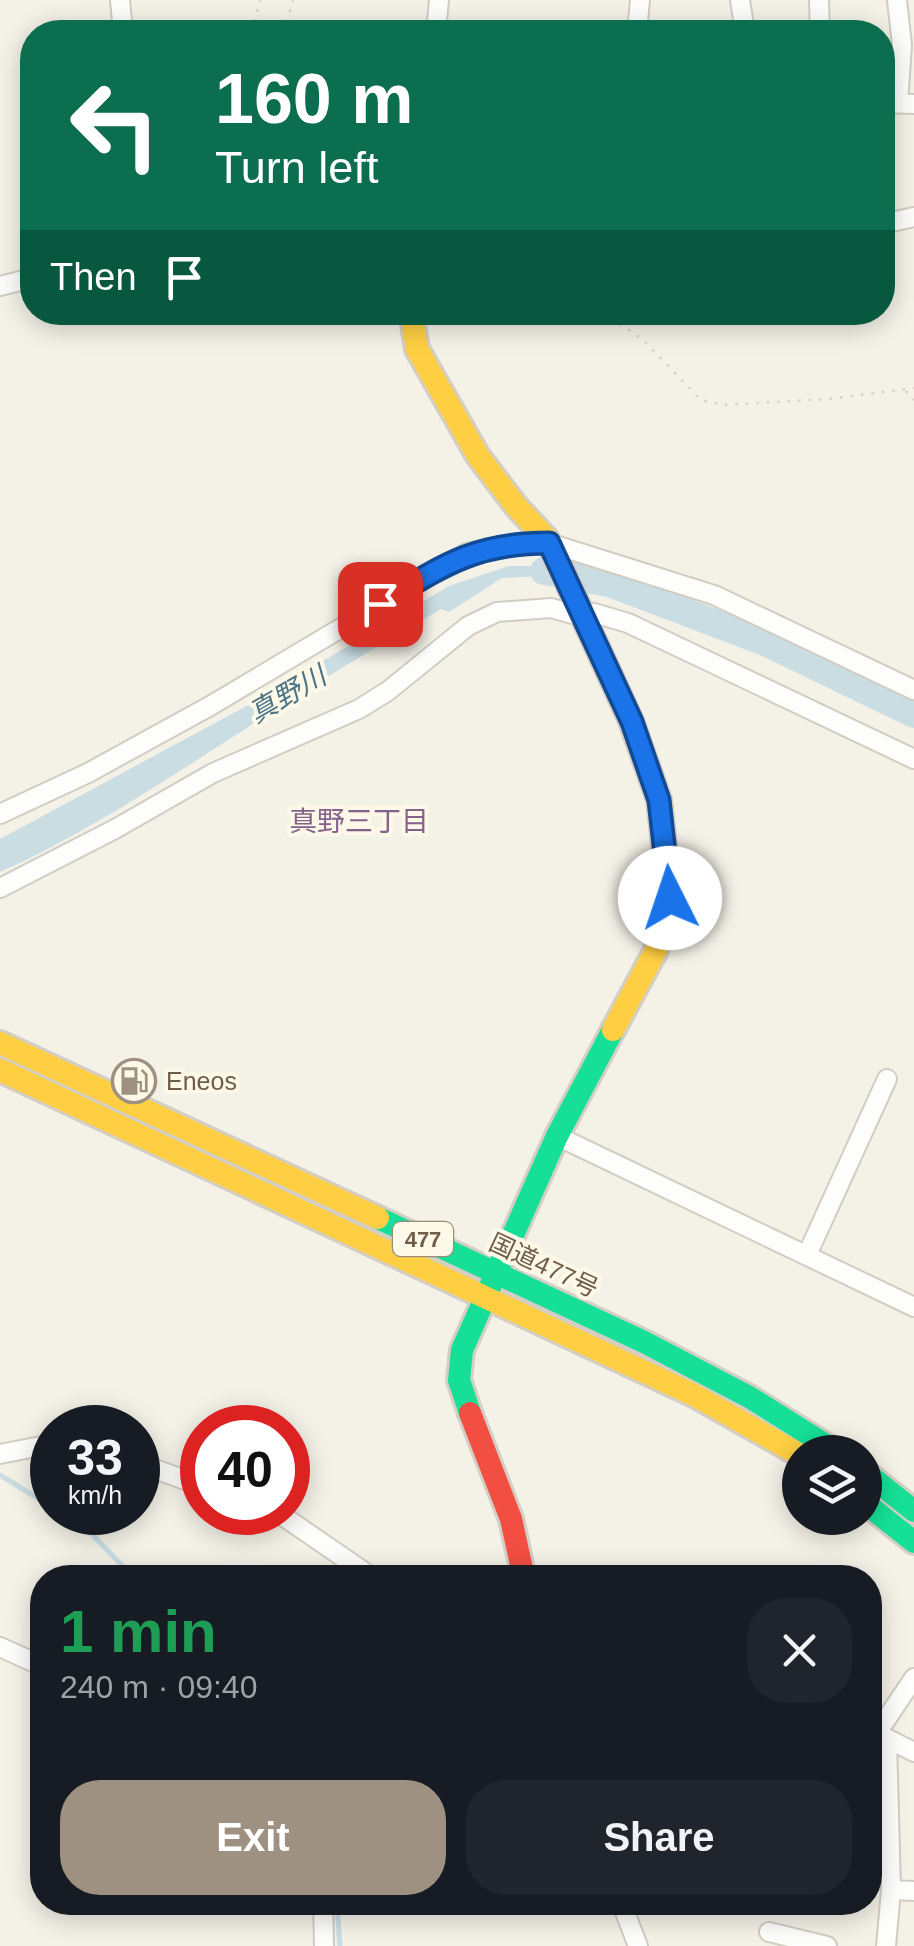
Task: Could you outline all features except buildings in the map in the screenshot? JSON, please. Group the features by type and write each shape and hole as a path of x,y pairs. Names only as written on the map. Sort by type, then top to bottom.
{"main road":[{"path":"414,325 417,349 478,456 552,548 632,722 659,800 670,898 656,950 557,1136 462,1350 459,1380 511,1519 521,1565"},
{"name":"国道477号","path":"0,1043 698,1369 809,1435"},
{"name":"国道477号","path":"0,1070 694,1395 782,1445"},
{"path":"882,1486 914,1511"},
{"path":"882,1517 914,1542"}],"street":[{"path":"897,0 902,44 898,103"},
{"path":"0,814 88,774 192,716 468,553 516,543 552,548 714,595 914,690"},
{"path":"0,888 238,761 360,709 468,626 497,612 552,608 594,613 628,623 914,759"},
{"path":"808,1255 887,1078"},
{"path":"557,1136 914,1307"},
{"path":"0,1454 30,1448"},
{"path":"310,1534 355,1565"},
{"path":"0,1647 30,1661"},
{"path":"882,1728 914,1678"},
{"path":"882,1736 914,1752"},
{"path":"882,1782 891,1890 886,1946"},
{"path":"891,1890 914,1891"},
{"path":"323,1915 324,1946"},
{"path":"627,1915 638,1946"},
{"path":"769,1932 826,1946"}],"path":[{"path":"621,325 642,339 701,400 740,404 828,399 914,388"},
{"path":"904,390 914,400"}],"water":[{"path":"509,566 550,566 554,575 502,578 449,612 441,609 102,819 0,872 0,839 254,702 449,586"}],"waterway":[{"name":"真野川","path":"544,571 609,583 765,642 914,714"},
{"path":"0,1475 30,1493"},
{"path":"93,1535 122,1565"},
{"path":"338,1915 340,1946"}],"traffic: fast":[{"path":"470,1413 459,1380 462,1350 557,1136 613,1030"},
{"path":"378,1218 644,1342 751,1398 810,1435"},
{"path":"882,1486 914,1511"},
{"path":"882,1517 914,1542"}],"traffic: slow":[{"path":"413,325 417,349 478,456 554,553 631,721 659,800 670,898 656,950 613,1030"},
{"path":"0,1043 378,1218"},
{"path":"0,1070 694,1395 782,1445"}],"traffic: jam":[{"path":"470,1413 511,1519 521,1565"}],"place":[{"name":"Eneos","path":"134,1081"}],"district":[{"name":"真野三丁目","path":"359,821"}],"route":[{"path":"380,604 468,553 516,543 549,543 632,722 659,800 670,898"}]}
